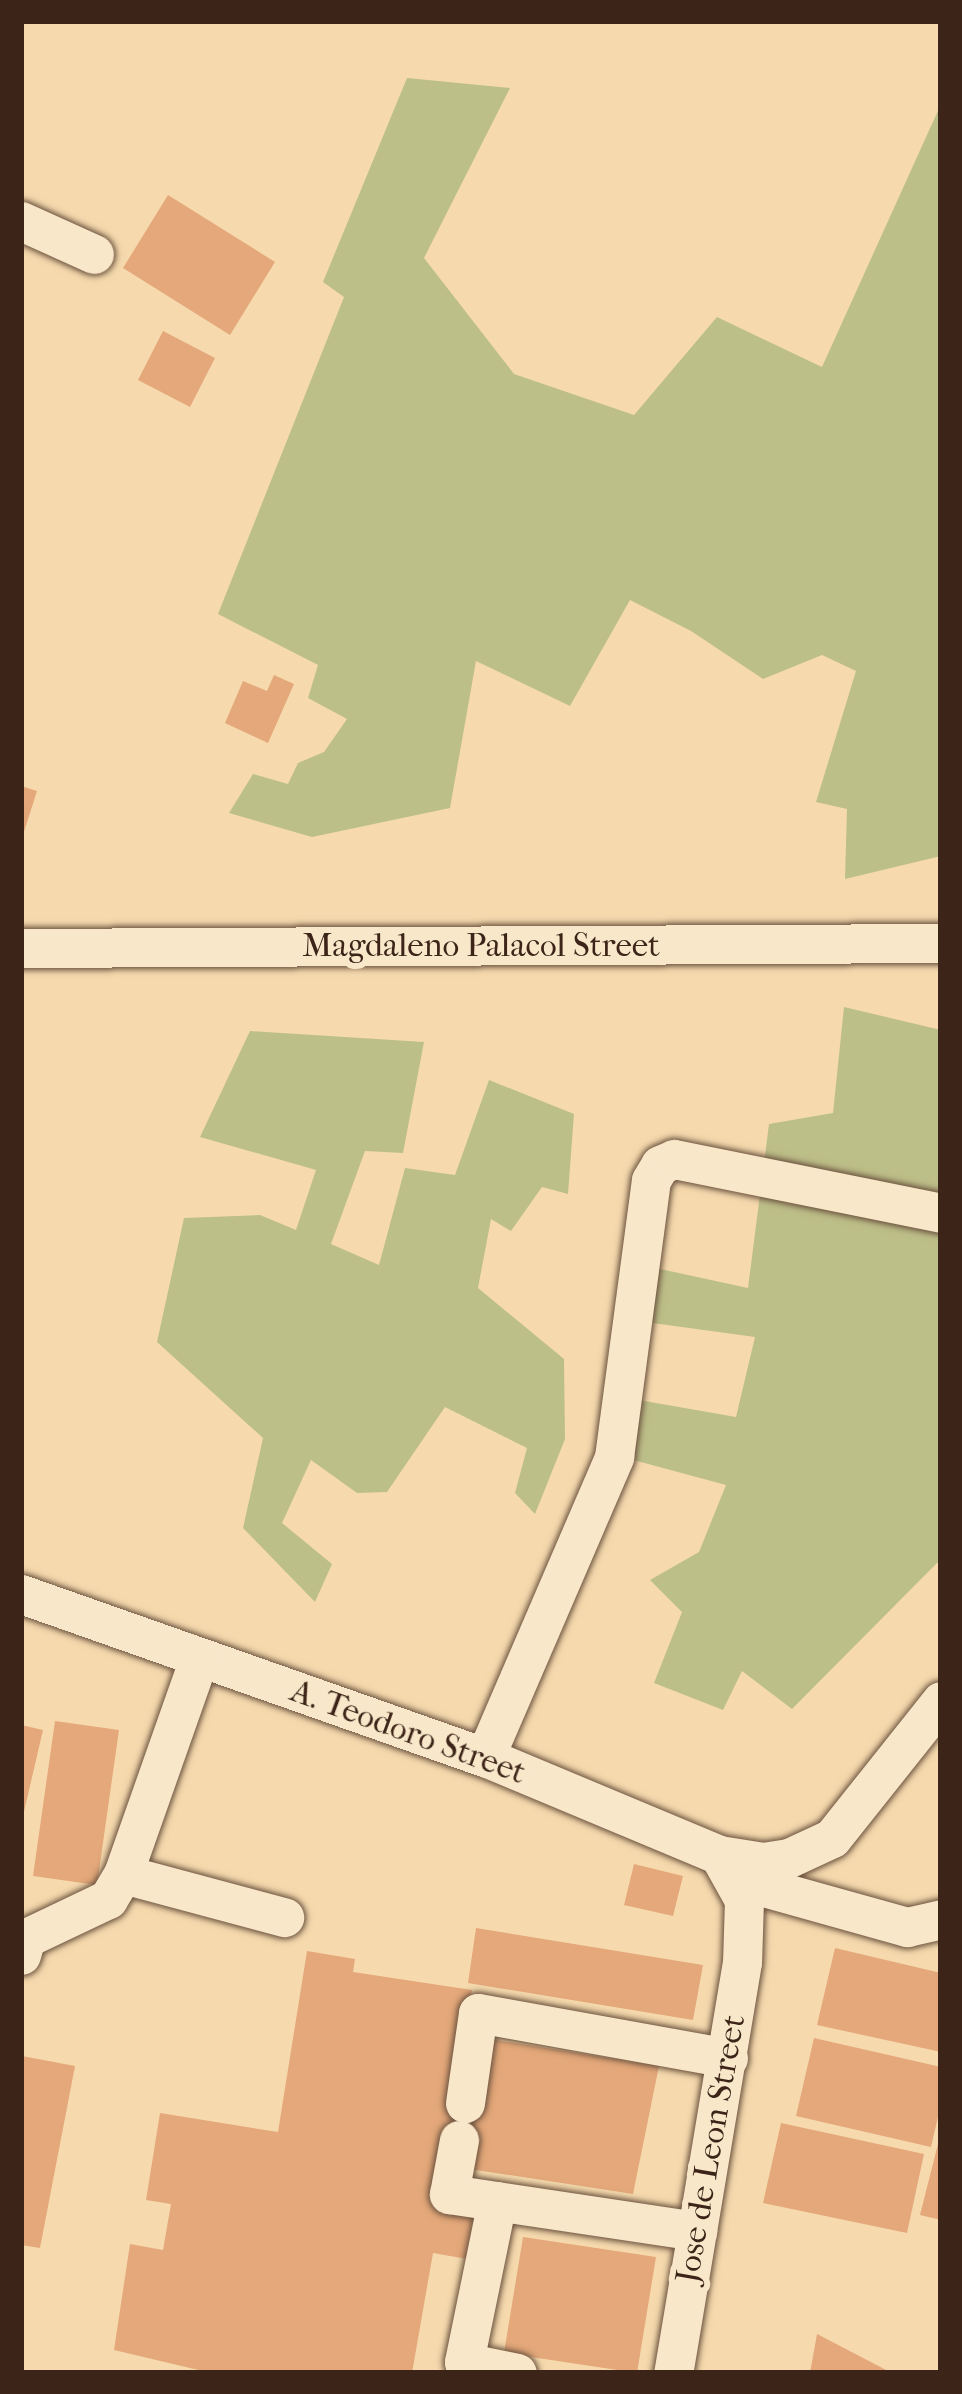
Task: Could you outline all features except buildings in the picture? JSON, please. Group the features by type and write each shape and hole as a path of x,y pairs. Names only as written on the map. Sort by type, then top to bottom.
{"street":[{"path":"21,221 94,254"},
{"name":"Magdaleno Palacol Street","path":"21,948 941,944"},
{"path":"484,1757 614,1457 651,1180 660,1165 674,1159 941,1213"},
{"name":"A. Teodoro Street","path":"21,1594 484,1757 727,1867"},
{"path":"23,1943 108,1899 123,1874 199,1658"},
{"path":"727,1867 789,1858 832,1838 936,1717"},
{"path":"727,1867 907,1927 941,1919"},
{"name":"Jose de Leon Street","path":"673,2373 728,2058 744,1924 744,1900 727,1867"},
{"path":"123,1874 284,1917"},
{"path":"697,2231 448,2194 478,2013 728,2058"},
{"path":"497,2201 464,2362 517,2373"}],"green space":[{"path":"407,78 510,88 424,258 514,374 634,415 717,317 822,367 941,104 941,856 845,879 847,809 816,802 856,671 822,655 763,679 691,631 630,600 570,706 476,661 450,808 312,837 229,813 253,774 288,784 298,763 324,752 347,719 308,698 318,665 218,614 344,297 323,282"},
{"path":"844,1007 941,1030 941,1559 792,1709 742,1671 723,1710 654,1683 682,1612 650,1580 699,1552 726,1485 626,1458 633,1399 736,1417 755,1337 645,1322 651,1267 748,1288 769,1124 833,1113"},
{"path":"250,1031 424,1042 403,1153 365,1151 331,1244 379,1265 405,1168 455,1175 489,1080 574,1114 568,1194 542,1187 511,1231 491,1219 478,1288 564,1359 565,1439 535,1514 515,1493 527,1448 445,1407 387,1492 357,1493 311,1460 282,1523 332,1564 315,1602 243,1528 263,1438 157,1342 184,1218 260,1215 296,1230 316,1170 200,1137"}]}
